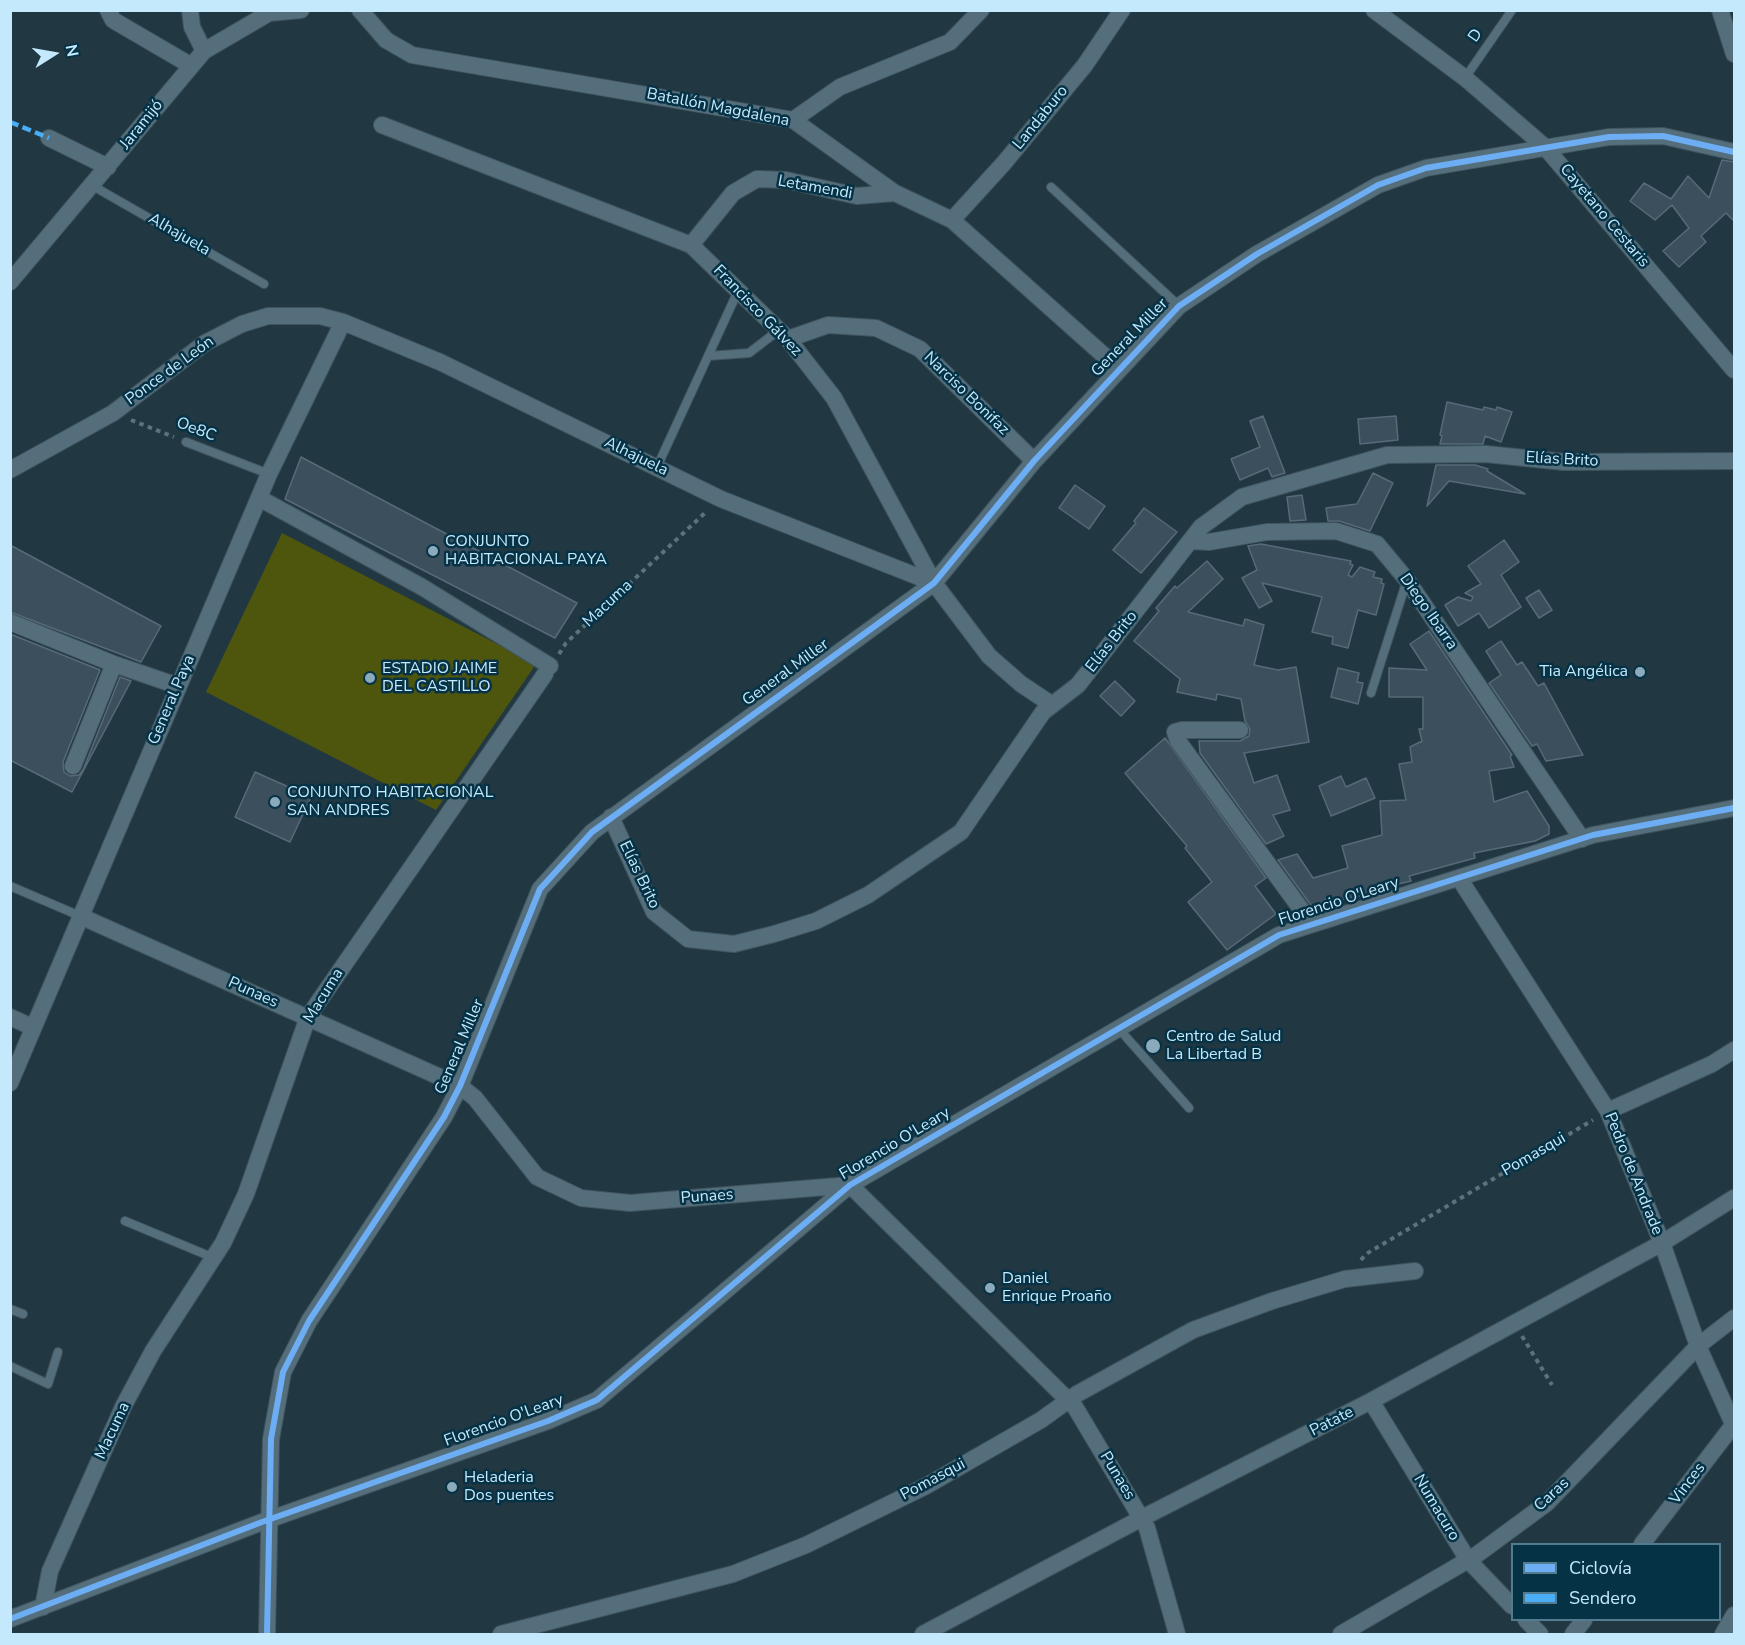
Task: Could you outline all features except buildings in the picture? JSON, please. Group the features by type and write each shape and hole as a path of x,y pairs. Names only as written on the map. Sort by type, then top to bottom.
{"street":[{"path":"108,10 114,20 190,65"},
{"path":"190,10 192,27 204,51"},
{"name":"Jaramijó","path":"10,282 93,186 190,65 204,51 269,13 301,10"},
{"name":"Batallón Magdalena","path":"360,10 386,40 412,55 793,120 896,193 952,220 1118,368"},
{"path":"793,120 840,87 950,42 981,10"},
{"name":"Landaburo","path":"952,220 1004,163 1085,65 1122,10"},
{"path":"1720,10 1734,54"},
{"name":"Cayetano Cestaris","path":"1376,11 1465,78 1545,147 1734,370"},
{"name":"Francisco Gálvez","path":"382,125 691,245 784,335 834,398 934,583 989,656 1021,684 1051,704"},
{"name":"General Miller","path":"267,1635 271,1439 283,1372 309,1321 444,1117 460,1086 540,889 592,832 934,583 1034,461 1118,368 1179,306 1257,254 1378,185 1426,168 1609,137 1663,135 1734,152"},
{"path":"49,138 108,166"},
{"name":"Letamendi","path":"691,245 733,193 757,179 786,180 857,196 896,193"},
{"name":"Ponce de León","path":"10,470 112,413 205,343 242,324 268,316 295,314 343,322"},
{"name":"Alhajuela","path":"343,322 440,362 721,499 934,583"},
{"name":"General Paya","path":"10,1083 269,474 343,322"},
{"name":"Narciso Bonifaz","path":"784,335 828,325 876,328 920,349 1034,461"},
{"name":"Elías Brito","path":"611,817 654,912 688,939 734,944 816,921 868,895 961,832 1043,712 1078,685 1201,527 1242,497 1387,455 1486,454 1564,462 1734,461"},
{"path":"259,498 422,587 548,670"},
{"name":"Diego Ibarra","path":"1191,541 1209,542 1267,532 1336,531 1377,544 1407,580 1582,839"},
{"path":"10,622 178,686"},
{"path":"73,766 114,663"},
{"name":"Macuma","path":"43,1607 50,1571 124,1405 153,1351 214,1258 246,1194 308,1017 548,670"},
{"path":"1240,730 1175,732 1178,741 1312,924"},
{"name":"Florencio O'Leary","path":"10,1619 270,1519 548,1421 597,1400 850,1185 1279,935 1582,839 1734,808"},
{"name":"Pedro de Andrade","path":"1459,878 1608,1112 1662,1244 1698,1346 1734,1425"},
{"name":"Punaes","path":"80,916 460,1086 475,1098 537,1177 581,1198 630,1203 850,1185 1069,1400 1142,1518 1177,1635"},
{"path":"10,1017 32,1027"},
{"path":"1608,1112 1712,1064 1734,1050"},
{"name":"Patate","path":"923,1635 1142,1518 1371,1401 1662,1244 1734,1198"},
{"name":"Pomasqui","path":"501,1635 733,1574 806,1545 926,1486 1041,1420 1069,1400 1193,1330 1272,1301 1345,1279 1415,1271"},
{"name":"Caras","path":"1341,1635 1468,1560 1547,1503 1698,1346 1734,1318"},
{"name":"Numacuro","path":"1371,1401 1468,1560 1511,1605"},
{"name":"Vinces","path":"1644,1543 1734,1425"},
{"path":"1724,1635 1734,1615"},
{"path":"1527,1621 1540,1635"},
{"path":"1573,1635 1583,1621"}],"lane":[{"name":"D","path":"1465,78 1512,10"},
{"name":"Alhajuela","path":"93,186 264,284"},
{"path":"1051,187 1179,306"},
{"path":"657,467 738,291"},
{"path":"708,356 749,353 784,335"},
{"name":"Oe8C","path":"186,442 269,474"},
{"path":"1371,693 1407,580"},
{"path":"10,886 80,916"},
{"path":"1119,1029 1189,1108"},
{"path":"125,1221 214,1258"},
{"path":"10,1309 23,1314"},
{"path":"10,1366 48,1384 58,1352"}],"path":[{"path":"1519,1331 1552,1385"}],"green space":[{"name":"ESTADIO JAIME DEL CASTILLO","path":"282,533 536,664 436,810 206,692"}],"marked path":[{"path":"10,122 49,138"}],"cycle path":[{"path":"267,1634 271,1439 283,1372 309,1321 444,1117 460,1086 540,889 592,832 934,583 1034,461 1179,306 1257,254 1378,185 1426,168 1609,137 1663,136 1734,152"},
{"path":"10,1619 262,1522 548,1421 597,1400 850,1185 1279,935 1593,835 1734,808"}],"place":[{"name":"CONJUNTO HABITACIONAL PAYA","path":"433,551"},
{"name":"Tia Angélica","path":"1640,672"},
{"name":"ESTADIO JAIME DEL CASTILLO","path":"370,678"},
{"name":"CONJUNTO HABITACIONAL SAN ANDRES","path":"275,802"},
{"name":"Centro de Salud La Libertad B","path":"1153,1046"},
{"name":"Daniel Enrique Proaño","path":"990,1288"},
{"name":"Heladeria Dos puentes","path":"452,1487"}]}
